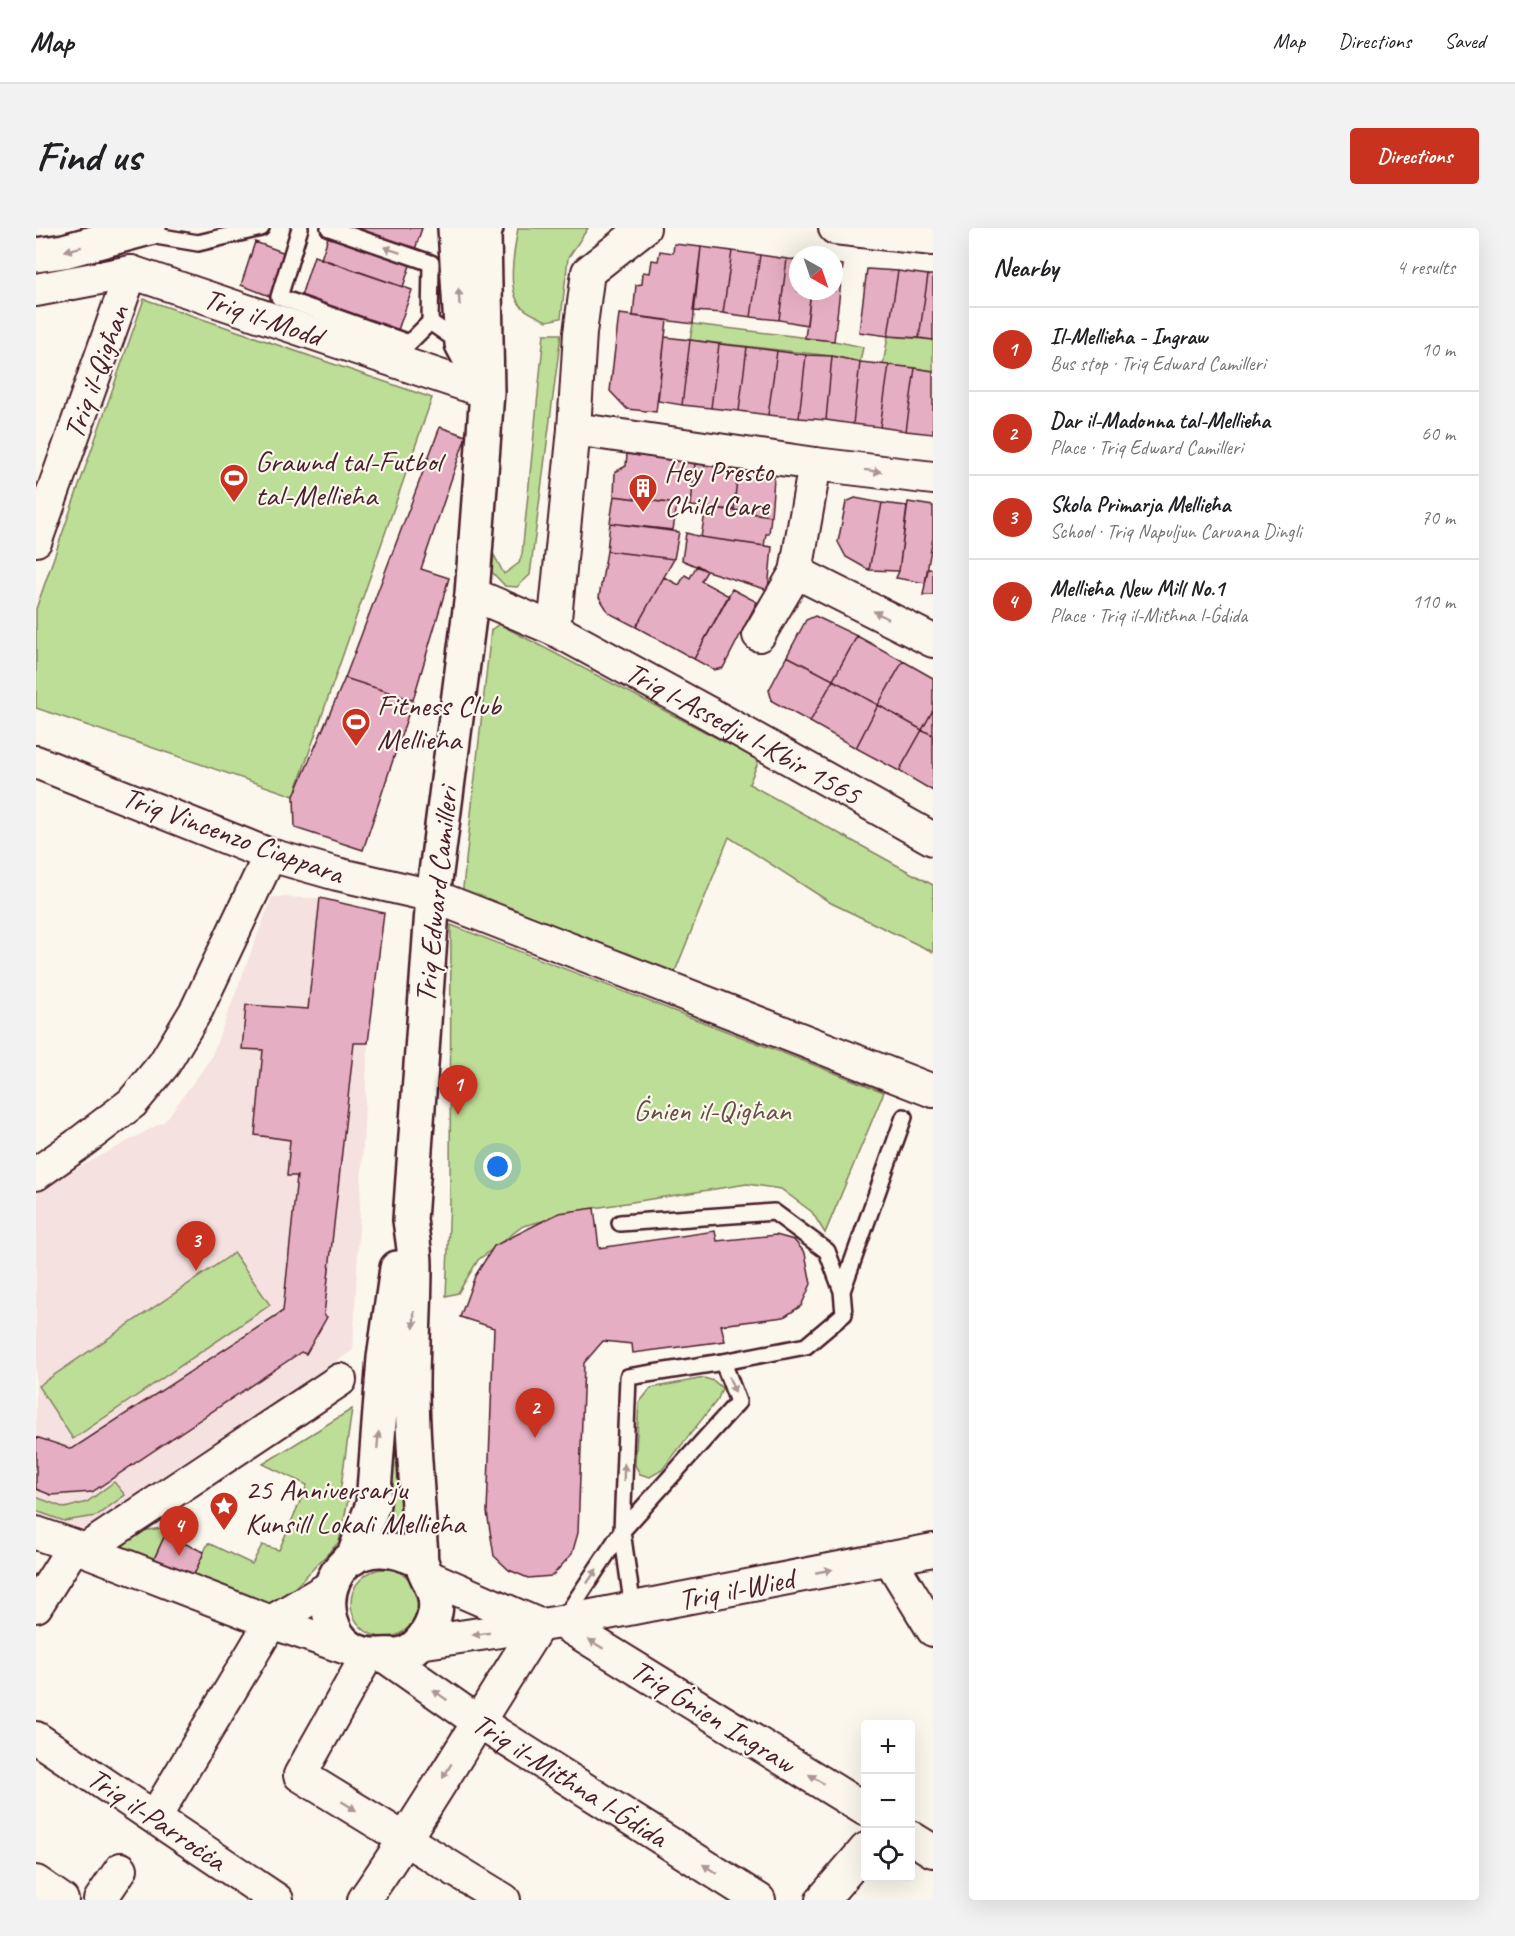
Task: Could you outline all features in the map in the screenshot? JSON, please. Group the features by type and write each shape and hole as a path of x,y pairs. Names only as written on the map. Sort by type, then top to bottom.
{"main road":[{"path":"455,228 462,344 487,392"},
{"name":"Triq Edward Camilleri","path":"425,1569 412,1390 415,1263 410,1220 433,897 472,594 487,392 484,233 486,228"},
{"path":"36,255 64,251 141,230"},
{"name":"Triq Edward Camilleri","path":"353,1558 373,1504 384,1358 398,1262 410,1220"},
{"path":"371,1550 400,1552 425,1569 435,1595 435,1612 430,1628 419,1643 403,1654 367,1653 339,1638 330,1621 327,1606 330,1587 339,1570 353,1558 371,1550"}],"street":[{"path":"554,629 574,429 580,333 588,272 644,228"},
{"path":"835,228 933,239"},
{"name":"Triq il-Modd","path":"36,290 131,272 487,392"},
{"name":"Triq il-Qigħan","path":"36,540 131,272"},
{"path":"574,429 815,464 933,478"},
{"path":"759,635 796,572 815,464"},
{"path":"796,572 933,641"},
{"name":"Triq l-Assedju l-Kbir 1565","path":"472,594 554,629 933,839"},
{"name":"Triq Vincenzo Ciappara","path":"36,762 270,855 433,897 933,1091"},
{"path":"36,1174 132,1103 164,1065 197,1009 270,855"},
{"path":"36,1606 80,1548 340,1380"},
{"name":"Triq il-Mitħna l-Ġdida","path":"36,1533 272,1622 367,1653 759,1900"},
{"name":"Triq il-Wied","path":"419,1643 633,1609 933,1550"},
{"path":"889,1558 933,1630"},
{"path":"364,1900 405,1840 477,1721 550,1624 425,1569"},
{"path":"155,1817 272,1622 330,1587"},
{"name":"Triq Ġnien Ingraw","path":"550,1624 861,1807"},
{"path":"367,1653 300,1775 504,1900"},
{"name":"Triq il-Parroċċa","path":"36,1738 277,1900"},
{"path":"915,1840 933,1851"},
{"path":"822,1900 861,1855"},
{"path":"100,1900 121,1869"},
{"path":"36,1882 62,1900"}],"lane":[{"path":"141,230 198,243 261,228"},
{"path":"300,228 279,297 409,342 430,322 431,263 329,228"},
{"path":"430,322 462,344"},
{"path":"842,1291 904,1117"},
{"path":"620,1223 774,1212 827,1251 842,1291 844,1314 806,1346 628,1377 622,1531 633,1609"},
{"path":"550,1624 622,1531 738,1402 723,1362"}],"shaded area":[{"path":"272,897 320,898 384,913 368,1043 353,1350 79,1532 36,1515 36,1191 165,1121 211,1058"}],"green space":[{"path":"518,228 588,228 568,258 561,318 547,321 527,311 517,300 512,269"},
{"name":"Grawnd tal-Futbol tal-Mellieħa","path":"144,299 432,398 294,796 36,708 36,609"},
{"path":"693,324 834,341 863,347 860,362 832,356 690,340"},
{"path":"544,334 561,334 530,575 517,587 505,586 492,572 494,555 504,574 519,563 522,554"},
{"path":"888,336 933,340 933,371 883,365"},
{"path":"499,624 759,760 749,784 933,885 933,952 831,903 729,837 672,979 462,897 491,630"},
{"name":"Ġnien il-Qigħan","path":"451,925 884,1092 825,1233 812,1212 781,1189 747,1184 594,1208 523,1226 478,1260 458,1293 446,1296 450,1200"},
{"path":"234,1253 270,1305 73,1439 38,1386"},
{"path":"406,1280 405,1534 381,1532"},
{"path":"704,1378 714,1381 722,1388 718,1399 662,1470 650,1477 640,1474 635,1465 639,1403 651,1388"},
{"path":"352,1409 340,1493 349,1496 339,1542 282,1601 263,1607 193,1577 208,1543 252,1564 262,1545 279,1550 307,1485 263,1464"},
{"path":"114,1482 125,1495 96,1516 64,1521 36,1511 36,1497 65,1508 87,1502"},
{"path":"169,1527 154,1559 122,1546 128,1533"},
{"path":"385,1569 398,1572 409,1579 416,1590 419,1603 416,1616 409,1627 398,1634 385,1637 372,1634 361,1627 354,1616 351,1603 354,1590 361,1579 372,1572"}],"building":[{"path":"331,228 422,228 403,287 321,259"},
{"path":"255,242 288,254 272,297 241,285"},
{"path":"674,244 701,247 693,324 633,316 636,285 642,284 643,272 650,273 652,260 658,261 660,251 673,253"},
{"path":"701,247 732,251 723,313 693,311"},
{"path":"732,251 760,255 751,317 723,313"},
{"path":"760,255 787,259 779,320 751,317"},
{"path":"314,256 412,290 398,330 300,299"},
{"path":"787,259 789,259 789,300 810,300 807,325 779,320"},
{"path":"867,269 898,271 888,336 859,332"},
{"path":"898,271 928,275 919,338 888,336"},
{"path":"928,275 933,275 933,340 919,338"},
{"path":"810,300 839,300 834,341 805,338"},
{"path":"619,314 667,320 656,412 627,409 610,391"},
{"path":"665,337 690,340 682,405 658,401"},
{"path":"690,340 719,344 711,408 682,405"},
{"path":"719,344 747,347 739,411 711,408"},
{"path":"747,347 777,351 768,415 739,411"},
{"path":"777,351 806,355 799,418 768,415"},
{"path":"806,355 832,356 826,420 799,418"},
{"path":"832,356 860,362 853,424 826,420"},
{"path":"860,362 889,365 880,427 853,424"},
{"path":"889,365 915,368 906,431 880,427"},
{"path":"915,368 933,371 933,434 906,431"},
{"path":"440,427 466,436 421,569 449,578 413,700 345,678"},
{"path":"627,454 695,463 691,506 614,496 615,472 626,466"},
{"path":"695,463 738,466 734,510 691,506"},
{"path":"738,466 775,467 771,516 734,510"},
{"name":"Hey Presto Child Care","path":"614,496 677,504 673,530 610,523"},
{"path":"855,498 882,503 869,570 846,557 838,542 846,502"},
{"path":"908,502 933,506 933,538 925,583 896,578 899,571"},
{"path":"882,503 907,506 899,571 869,570"},
{"path":"706,507 771,516 769,534 766,534 764,546 701,537"},
{"path":"610,523 679,532 674,559 607,551"},
{"path":"686,533 772,547 768,590 707,571 682,560"},
{"path":"607,551 674,559 636,627 609,613 599,597"},
{"path":"697,565 707,571 701,581 729,596 694,659 636,627 664,577 679,585 685,575 690,578"},
{"path":"928,569 933,569 933,595 923,595"},
{"path":"732,589 757,602 723,668 714,670 694,659"},
{"path":"815,616 857,636 833,680 787,656 806,620"},
{"path":"857,636 903,661 878,705 833,680"},
{"path":"787,656 833,680 810,722 772,701 769,690"},
{"path":"903,661 933,678 933,710 922,730 878,705"},
{"name":"Fitness Club Mellieħa","path":"345,678 413,700 363,850 295,828 294,796"},
{"path":"833,680 878,705 856,748 810,722"},
{"path":"878,705 922,730 899,771 856,748"},
{"path":"933,710 933,735 922,730"},
{"path":"922,730 933,735 933,791 899,771"},
{"path":"320,898 384,913 368,1043 354,1043 324,1315 327,1317 306,1354 301,1352 92,1492 51,1495 36,1489 36,1437 72,1449 283,1311 297,1176 287,1176 290,1140 255,1135 263,1050 242,1049 246,1005 308,1009"},
{"path":"594,1208 599,1248 715,1231 717,1241 776,1235 794,1240 805,1253 811,1284 801,1306 784,1317 721,1325 725,1341 633,1353 632,1344 603,1341 584,1363 578,1533 572,1554 552,1576 528,1578 509,1570 494,1556 487,1512 494,1328 460,1317 475,1276 494,1246 559,1213"},
{"path":"165,1535 204,1552 193,1577 154,1559"}],"place":[{"name":"Grawnd tal-Futbol tal-Mellieħa","path":"234,504"},
{"name":"Hey Presto Child Care","path":"643,514"},
{"name":"Fitness Club Mellieħa","path":"356,748"},
{"name":"Il-Mellieħa - Ingraw","path":"458,1115"},
{"name":"Skola Primarja Mellieħa","path":"196,1271"},
{"name":"Dar il-Madonna tal-Mellieħa","path":"535,1438"},
{"name":"25 Anniversarju Kunsill Lokali Mellieħa","path":"224,1532"},
{"name":"Mellieħa New Mill No.1","path":"179,1556"}]}
